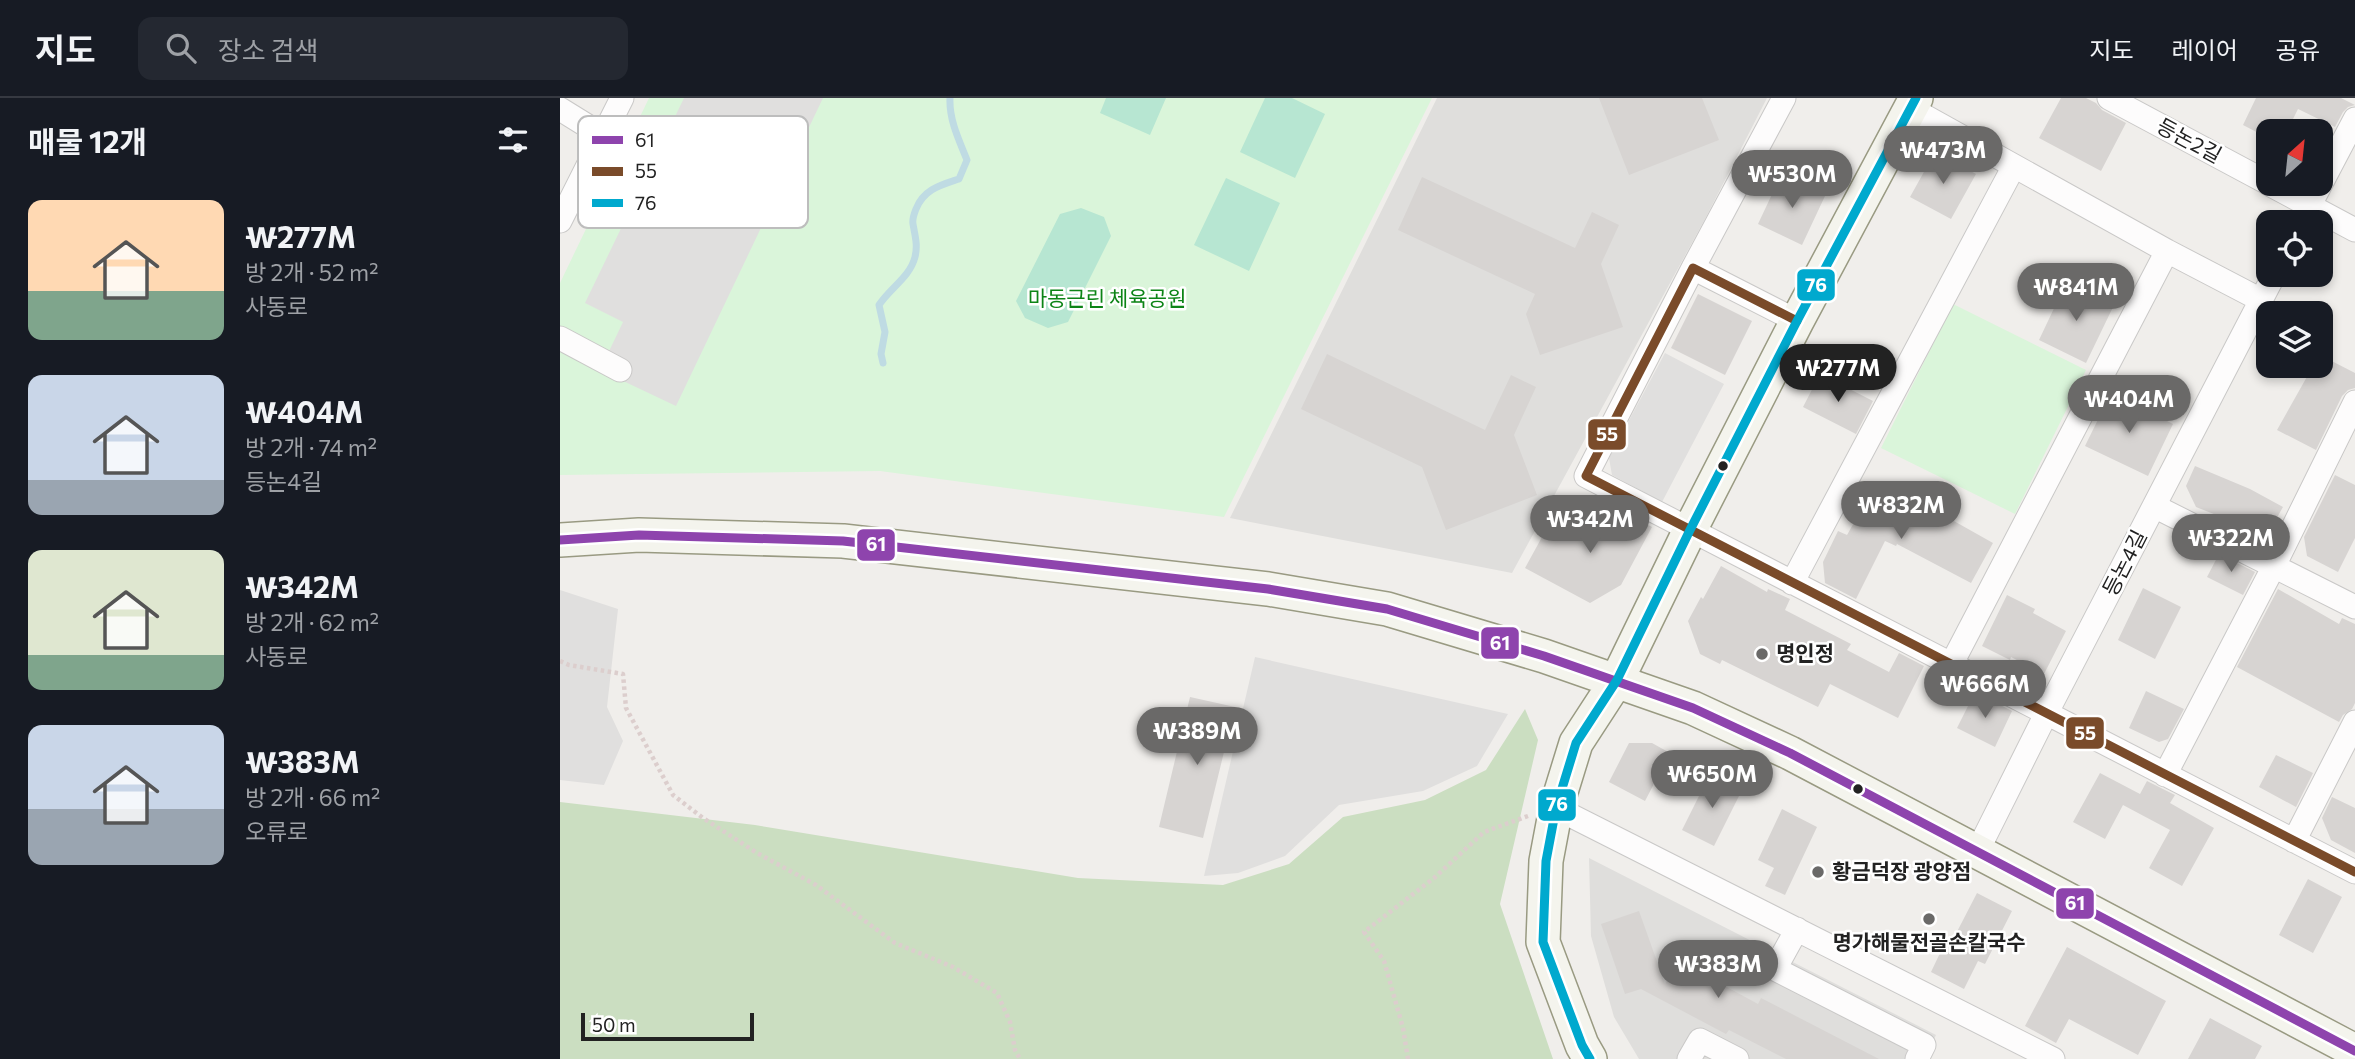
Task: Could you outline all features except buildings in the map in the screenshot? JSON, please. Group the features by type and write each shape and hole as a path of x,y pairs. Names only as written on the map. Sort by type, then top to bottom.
{"main road":[{"path":"1590,1059 1582,1045 1543,942 1546,861 1556,808 1576,743 1617,680 1797,321 1913,103"},
{"path":"560,540 639,535 843,541 1268,589 1387,609 1617,680 1693,708 1787,751 2342,1050"}],"street":[{"path":"612,116 621,98"},
{"path":"1784,98 1586,476 2355,872"},
{"name":"등논2길","path":"2109,98 2256,176"},
{"path":"1913,103 2014,166 2261,300"},
{"path":"560,109 578,120"},
{"path":"2308,210 2355,119"},
{"path":"1792,583 2014,166"},
{"path":"560,221 578,184"},
{"name":"등논2길","path":"2285,196 2301,210"},
{"name":"등논2길","path":"2333,223 2355,230"},
{"path":"1951,665 2167,251"},
{"path":"1693,268 1797,321"},
{"name":"등논4길","path":"1977,852 2268,287"},
{"path":"560,338 620,370"},
{"path":"2165,775 2274,566 2355,402"},
{"path":"2154,506 2355,607"},
{"path":"2294,841 2355,722"},
{"path":"1556,808 1797,929 2029,1053 2053,1059"},
{"path":"1797,929 1775,969 1924,1045 1917,1059"},
{"path":"1689,1059 1700,1040 1737,1059"}],"path":[{"path":"560,661 623,674 626,708 654,761 673,795 703,818 757,853 816,885 895,943 953,967 998,993 1020,1059"},
{"path":"1408,1059 1384,961 1364,932 1434,878 1484,832 1556,808"}],"shaded area":[{"path":"684,98 823,98 808,129 808,116 675,116"},
{"path":"1437,98 1767,98 1706,217 1512,573 1230,518"},
{"path":"621,228 761,228 676,406 600,370 623,322 585,303"},
{"path":"1665,353 1724,384 1662,502 1612,475 1609,458"},
{"path":"560,590 618,609 607,707 623,741 604,785 560,780"},
{"path":"1255,657 1508,714 1477,766 1423,791 1339,805 1285,856 1238,873 1204,876"},
{"path":"1589,858 1936,1035 1924,1059 1639,1059 1614,1017 1591,936"}],"green space":[{"name":"마동근린 체육공원","path":"649,98 1432,98 1224,517 880,471 560,475 560,283 586,228 808,228 808,116 640,116"},
{"path":"1106,98 1166,98 1150,135 1100,113"},
{"path":"1265,98 1292,98 1325,114 1295,178 1240,152"},
{"path":"1226,178 1280,203 1249,271 1194,245"},
{"path":"1081,208 1104,217 1111,236 1068,322 1048,328 1025,318 1016,301 1060,214"},
{"path":"1953,304 2086,370 2015,514 1881,448"},
{"path":"1525,709 1538,740 1500,904 1553,1059 560,1059 560,802 755,825 1078,878 1223,885 1289,864 1343,817 1425,800 1486,770"}],"waterway":[{"path":"883,363 881,354 885,332 879,305 904,276 915,257 913,217 916,209 928,192 959,179 967,160 953,122 950,98"}],"transit line":[{"name":"76","path":"1590,1059 1582,1045 1543,942 1546,861 1556,808 1576,743 1617,680 1797,321 1916,98"},
{"name":"55","path":"1797,321 1693,268 1586,476 2355,872"},
{"name":"61","path":"560,540 639,535 843,541 1268,589 1387,609 1544,656 1693,708 1790,753 2355,1051"}],"place":[{"name":"명인정","path":"1762,654"},
{"name":"황금덕장 광양점","path":"1818,872"},
{"name":"명가해물전골손칼국수","path":"1929,919"}]}
